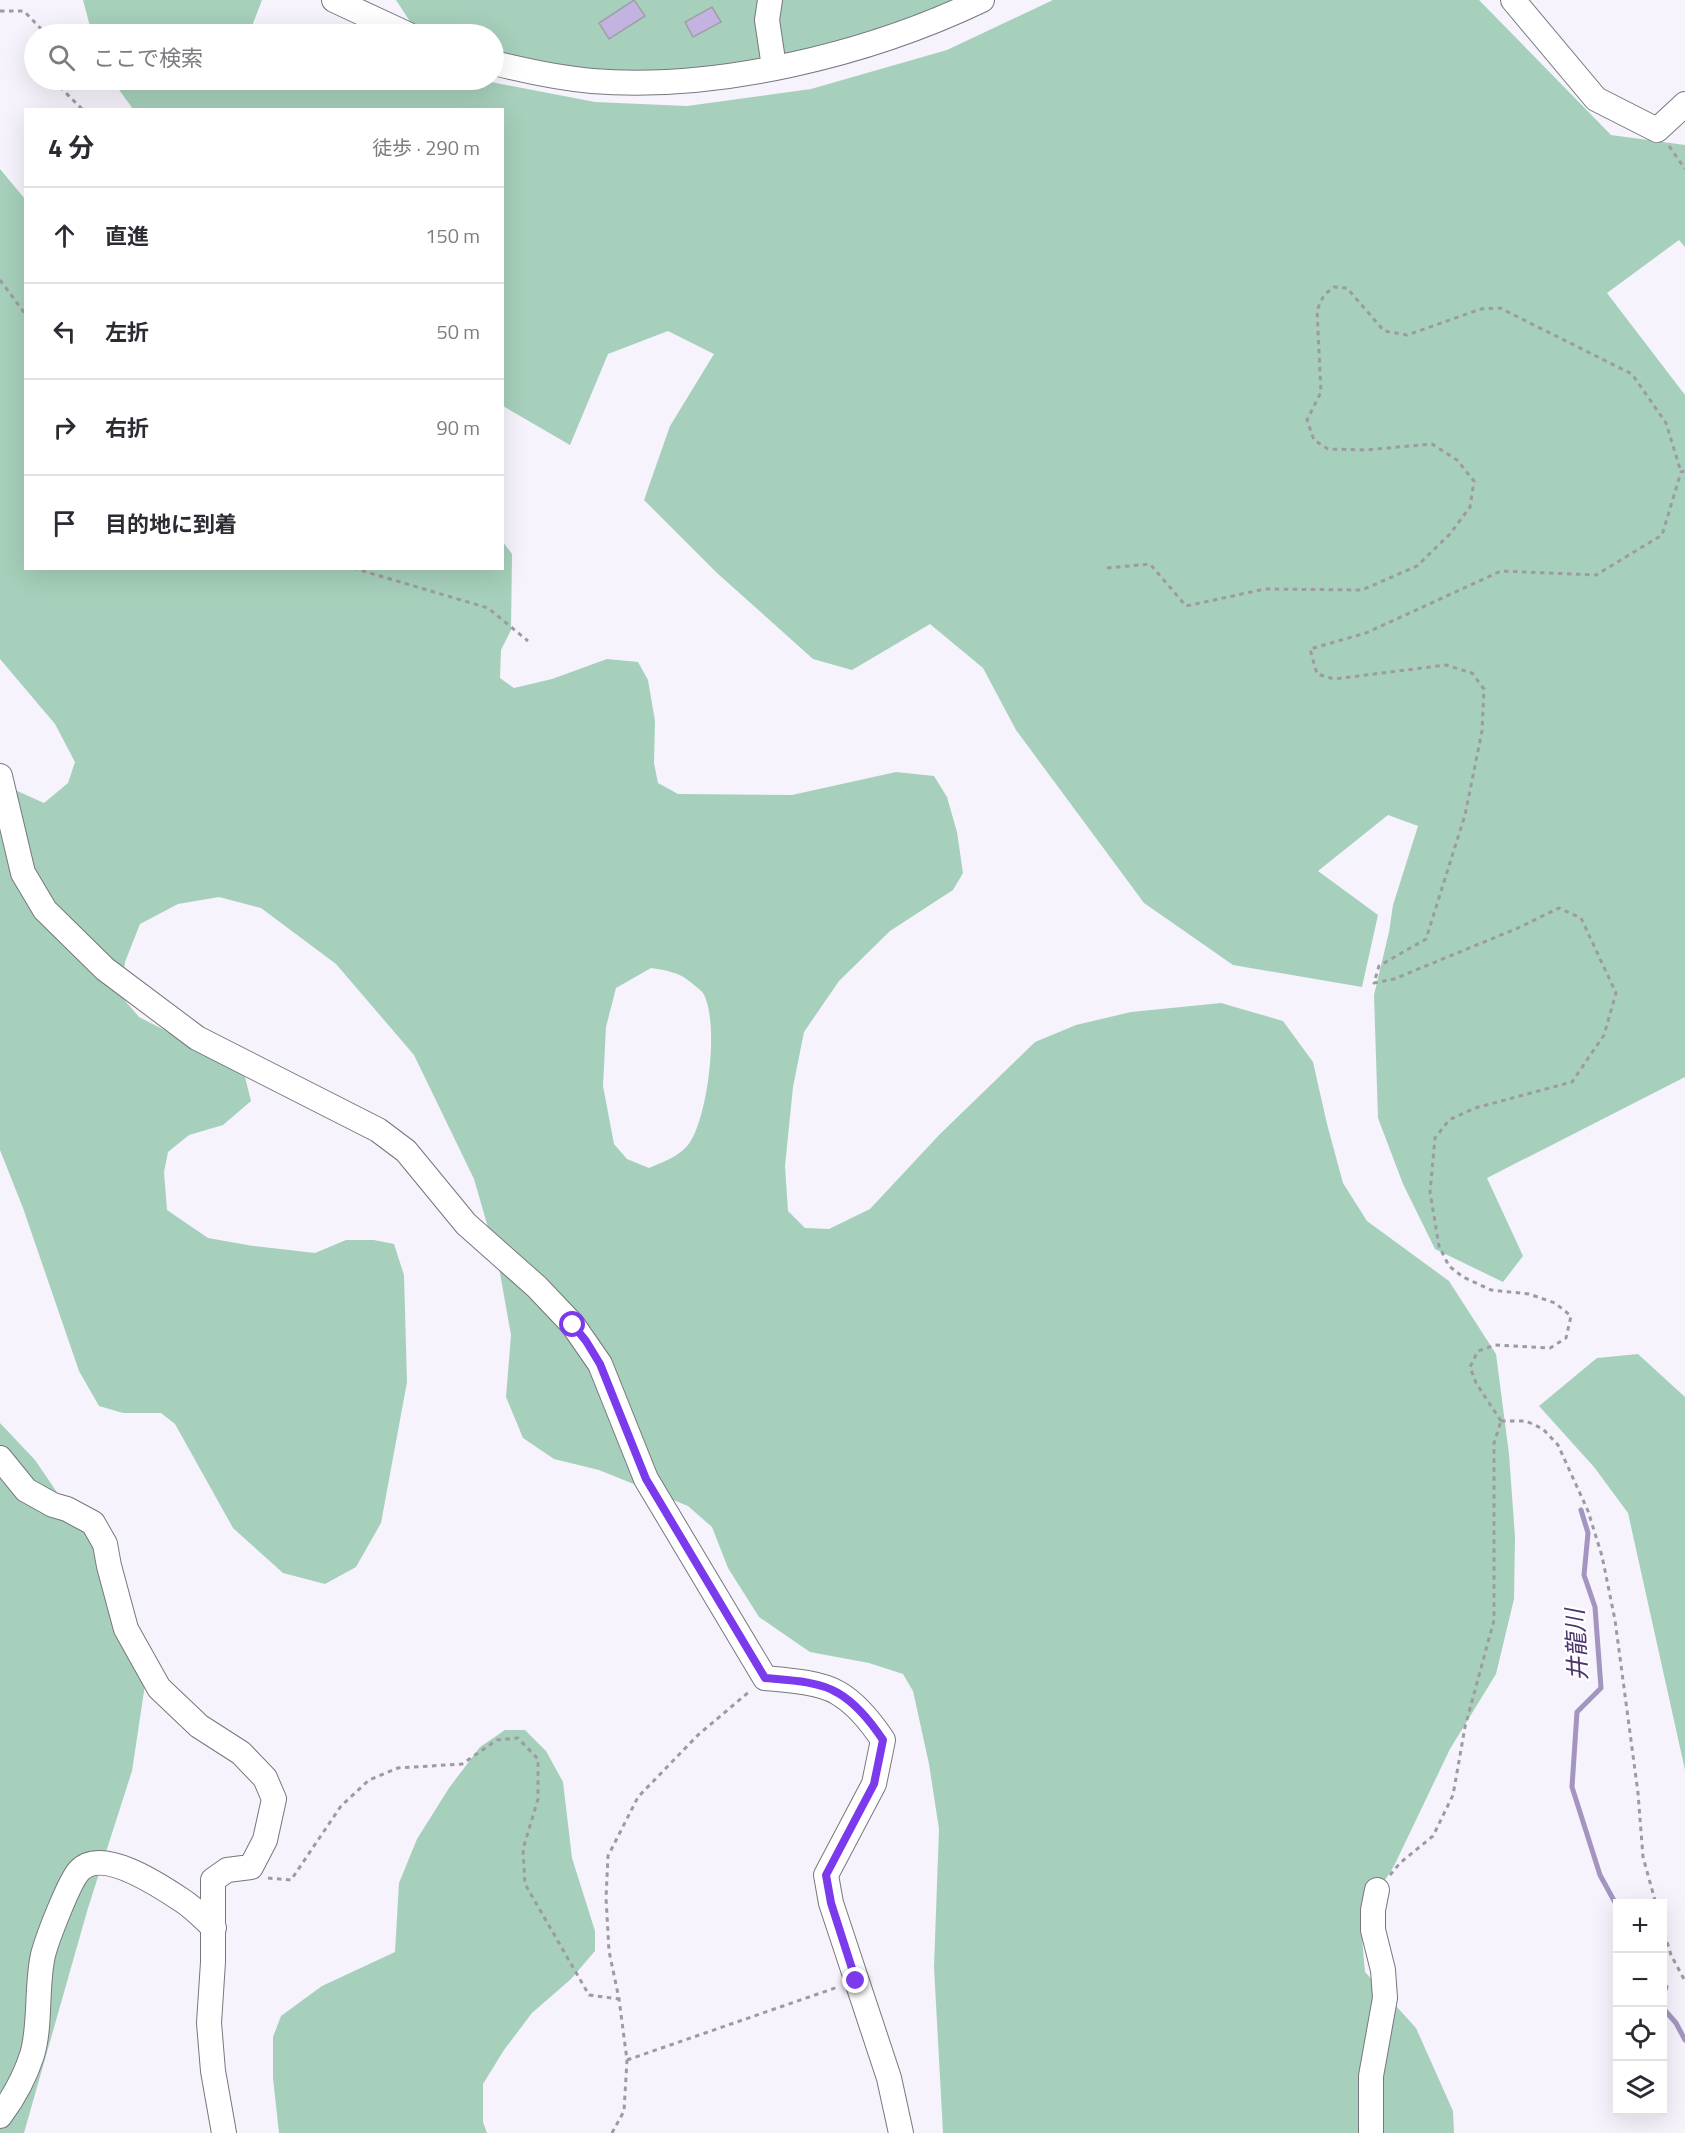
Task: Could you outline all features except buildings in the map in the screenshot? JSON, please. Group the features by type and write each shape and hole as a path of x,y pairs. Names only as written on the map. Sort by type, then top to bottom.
{"street":[{"path":"334,0 386,24"},
{"path":"770,0 767,20 774,67"},
{"path":"504,65 540,74 592,81 646,82 718,77 861,48 948,16 982,0"},
{"path":"1513,0 1596,99 1657,130 1685,104"},
{"path":"0,776 23,873 45,910 105,969 197,1038 378,1130 406,1151 466,1224 537,1287 586,1341 600,1364 646,1479 765,1678 803,1682 838,1692 870,1720 883,1740 874,1784 826,1875 831,1903 889,2078 901,2133"},
{"path":"0,1458 26,1490 93,1523 105,1544 126,1629 159,1688 199,1726 241,1753 265,1778 274,1799 265,1840 251,1867 227,1870 213,1880 214,1928 208,2023 213,2071 224,2133"},
{"path":"0,2116 15,2095 33,2054 43,1955 64,1901 80,1870 99,1863 112,1863 127,1868 184,1901 214,1928"},
{"path":"1371,2133 1371,2076 1385,1998 1383,1970 1373,1930 1373,1910 1377,1890"}],"path":[{"path":"0,12 24,11 36,24"},
{"path":"63,90 81,108"},
{"path":"1657,130 1685,169"},
{"path":"0,280 24,312"},
{"path":"1107,568 1150,564 1186,606 1264,589 1362,590 1417,566 1450,534 1470,507 1474,481 1457,460 1432,444 1365,450 1328,449 1314,440 1307,420 1321,392 1317,310 1324,295 1334,287 1347,288 1384,331 1407,335 1481,309 1500,308 1632,374 1666,423 1683,472 1662,535 1596,575 1501,571 1366,633 1310,649 1317,674 1334,679 1446,665 1472,673 1484,689 1482,731 1465,816 1426,939 1379,966 1374,983 1394,978 1518,928 1558,908 1581,918 1616,993 1604,1035 1572,1083 1475,1108 1449,1120 1436,1138 1430,1192 1439,1246 1449,1266 1463,1277 1491,1290 1529,1294 1555,1303 1571,1316 1566,1338 1550,1348 1495,1346 1478,1351 1470,1367 1476,1383 1501,1420"},
{"path":"360,570 488,609 528,641"},
{"path":"1377,1890 1400,1863 1433,1836 1453,1795 1465,1727 1494,1620 1494,1443 1501,1420"},
{"path":"1501,1420 1526,1421 1543,1429 1558,1445 1588,1511 1602,1556 1616,1620 1638,1793 1643,1857 1655,1899"},
{"path":"612,2133 624,2111 627,2060 619,1999 609,1951 606,1898 608,1856 638,1797 698,1735 765,1678"},
{"path":"251,1867 268,1879 291,1880 341,1806 369,1779 399,1767 462,1764 497,1740 518,1738 538,1759 538,1799 523,1849 525,1884 590,1995 619,1999"},
{"path":"1667,1941 1685,1981"},
{"path":"627,2060 856,1981"}],"green space":[{"path":"83,0 262,0 253,24 89,24"},
{"path":"396,0 956,0 868,33 773,57 725,65 629,72 572,69 504,54 504,24 411,23"},
{"path":"1053,0 1479,0 1611,135 1685,145 1685,247 1679,240 1607,293 1685,395 1685,1077 1487,1178 1523,1256 1503,1282 1435,1249 1403,1184 1378,1118 1374,995 1393,905 1418,826 1388,815 1318,871 1378,915 1362,987 1233,965 1144,903 1016,730 983,668 930,624 852,670 813,659 717,573 644,500 670,426 714,354 668,331 608,354 570,445 504,407 504,108 132,108 119,90 504,90 504,85 595,102 687,106 811,89 947,50"},
{"path":"0,169 24,198 24,570 504,570 504,543 512,554 511,630 501,650 500,678 514,688 552,679 607,659 638,662 648,680 655,721 654,763 658,783 678,794 792,795 896,772 934,776 947,797 957,832 963,873 953,890 890,931 839,981 804,1032 793,1087 785,1166 788,1211 805,1228 829,1229 870,1209 940,1134 1035,1042 1076,1025 1131,1012 1221,1003 1283,1021 1313,1062 1343,1183 1367,1221 1449,1281 1496,1354 1509,1454 1515,1537 1514,1599 1496,1674 1450,1749 1394,1866 1366,1910 1362,1938 1365,1972 1416,2028 1453,2111 1454,2133 943,2133 934,1967 939,1829 929,1764 913,1691 903,1674 869,1663 810,1652 759,1617 728,1568 712,1527 688,1506 599,1470 554,1459 523,1438 506,1397 511,1335 498,1262 474,1179 414,1055 336,964 261,908 219,897 178,904 140,924 125,962 121,996 139,1017 221,1059 245,1077 251,1101 223,1125 189,1135 168,1152 164,1172 167,1210 208,1238 253,1246 315,1253 346,1240 374,1240 394,1244 404,1275 407,1382 381,1523 356,1567 325,1584 283,1573 233,1528 175,1424 161,1413 123,1413 99,1406 79,1371 23,1208 0,1150 0,781 44,803 68,783 75,762 55,724 0,659","holes":["651,968 683,977 703,993 711,1025 709,1070 701,1115 688,1145 670,1159 649,1168 627,1159 614,1144 603,1086 606,1027 616,988"]},
{"path":"1638,1354 1685,1397 1685,1770 1628,1513 1594,1467 1539,1406 1597,1358"},
{"path":"0,1423 35,1460 127,1595 146,1678 132,1771 88,1908 24,2133 0,2133"},
{"path":"505,1730 525,1730 546,1751 563,1782 572,1858 595,1931 595,1951 571,1979 532,2013 504,2050 483,2084 483,2122 487,2133 279,2133 273,2078 273,2037 281,2016 322,1986 395,1952 399,1883 417,1839 449,1788 480,1747"}],"waterway":[{"name":"井龍川","path":"1581,1510 1588,1533 1584,1575 1595,1607 1601,1688 1577,1712 1572,1787 1600,1875 1613,1899"},
{"name":"井龍川","path":"1667,2013 1676,2023 1685,2040"}],"route":[{"path":"573,1325 600,1364 646,1479 765,1678 803,1682 838,1692 870,1720 883,1740 874,1784 826,1875 831,1903 856,1981"}]}
